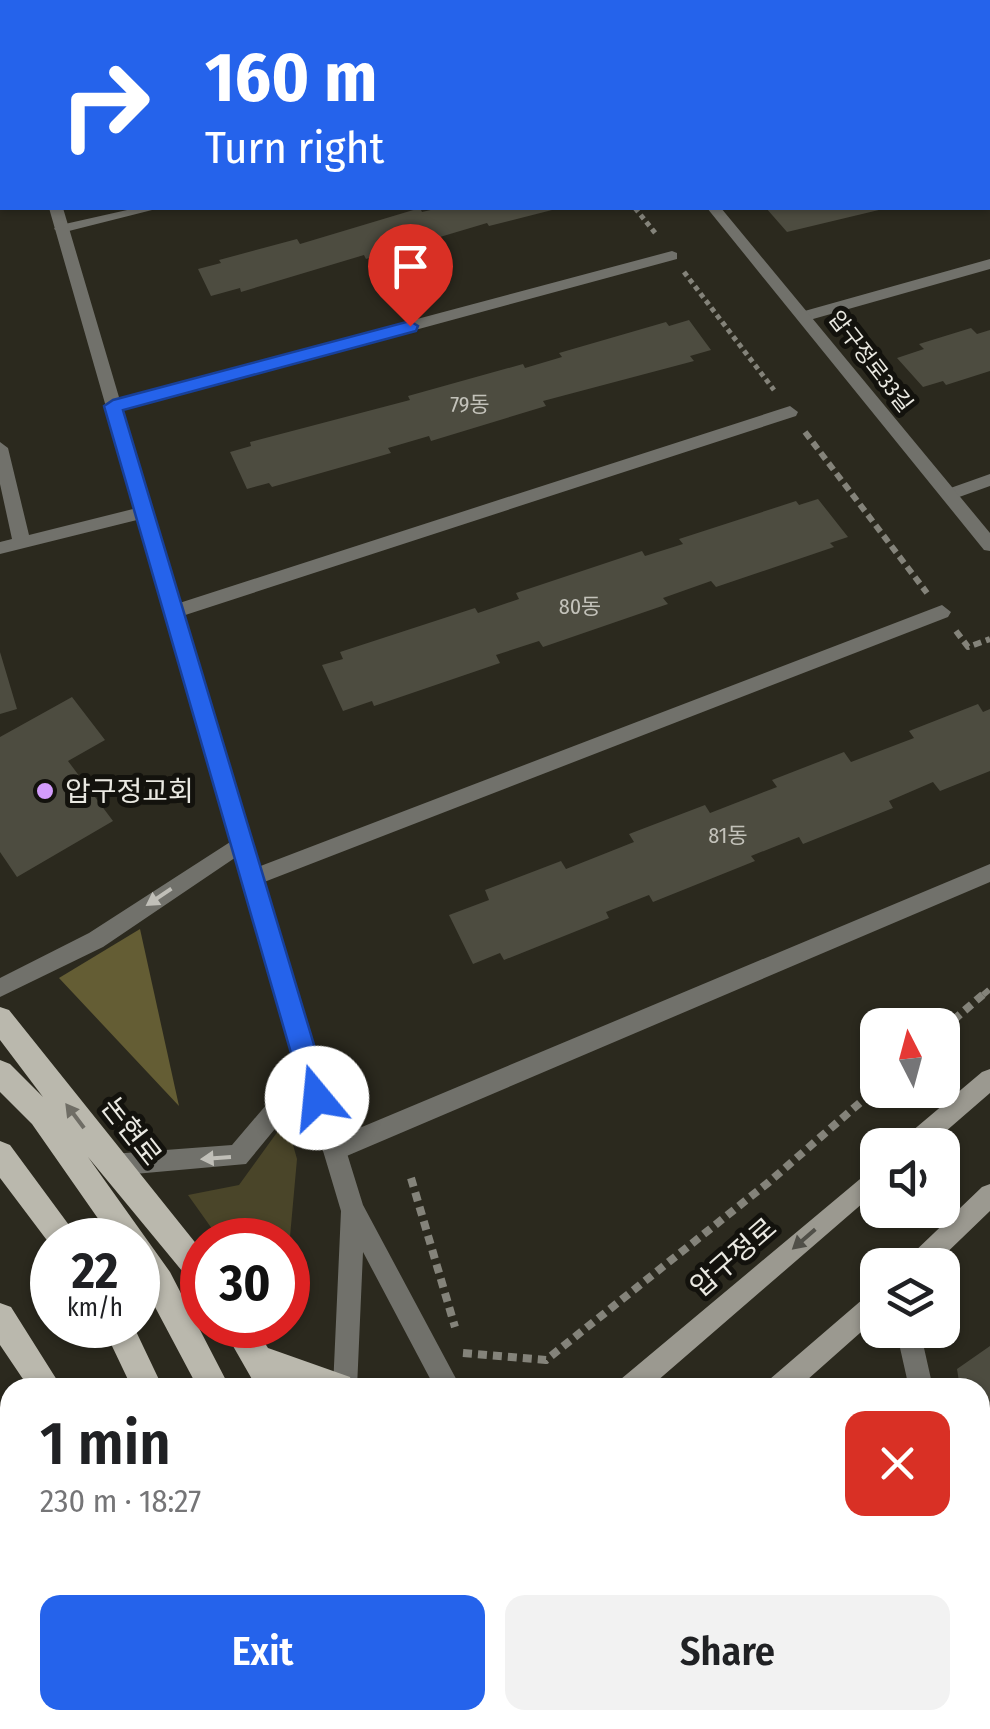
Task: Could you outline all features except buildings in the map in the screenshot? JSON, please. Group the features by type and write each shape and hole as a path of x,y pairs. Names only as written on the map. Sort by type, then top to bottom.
{"main road":[{"name":"논현로","path":"5,1024 112,1165 180,1247"},
{"path":"0,1074 42,1115 115,1218"},
{"path":"933,1128 990,1079"},
{"path":"0,1155 48,1218"},
{"name":"압구정로","path":"642,1378 860,1190"},
{"path":"934,1248 990,1194"},
{"path":"160,1282 209,1378"},
{"path":"789,1378 860,1317"},
{"path":"0,1318 40,1378"},
{"path":"128,1348 143,1378"},
{"path":"250,1348 269,1378"},
{"path":"258,1360 312,1378"}],"street":[{"path":"57,210 241,843 353,1210 444,1378"},
{"path":"62,229 144,210"},
{"name":"압구정로33길","path":"716,210 990,545"},
{"path":"113,406 672,256"},
{"path":"806,316 990,264"},
{"path":"173,612 790,412"},
{"path":"0,448 22,542"},
{"path":"948,495 990,480"},
{"path":"0,548 145,512"},
{"path":"252,878 942,612"},
{"path":"5,1024 1,987 96,940 241,843"},
{"path":"334,1150 990,873"},
{"path":"112,1165 238,1156 309,1071"},
{"path":"343,1378 353,1210"},
{"path":"912,1348 918,1378"}],"path":[{"path":"968,647 990,640"},
{"path":"960,1015 990,989"},
{"path":"411,1178 463,1354 546,1360 769,1182 860,1103"}],"shaded area":[{"path":"140,929 179,1106 59,978"},
{"path":"286,1120 297,1159 292,1218 204,1218 188,1195 239,1185"}],"place":[{"name":"압구정교회","path":"45,791"}],"route":[{"path":"317,1098 113,406 410,326"}]}
